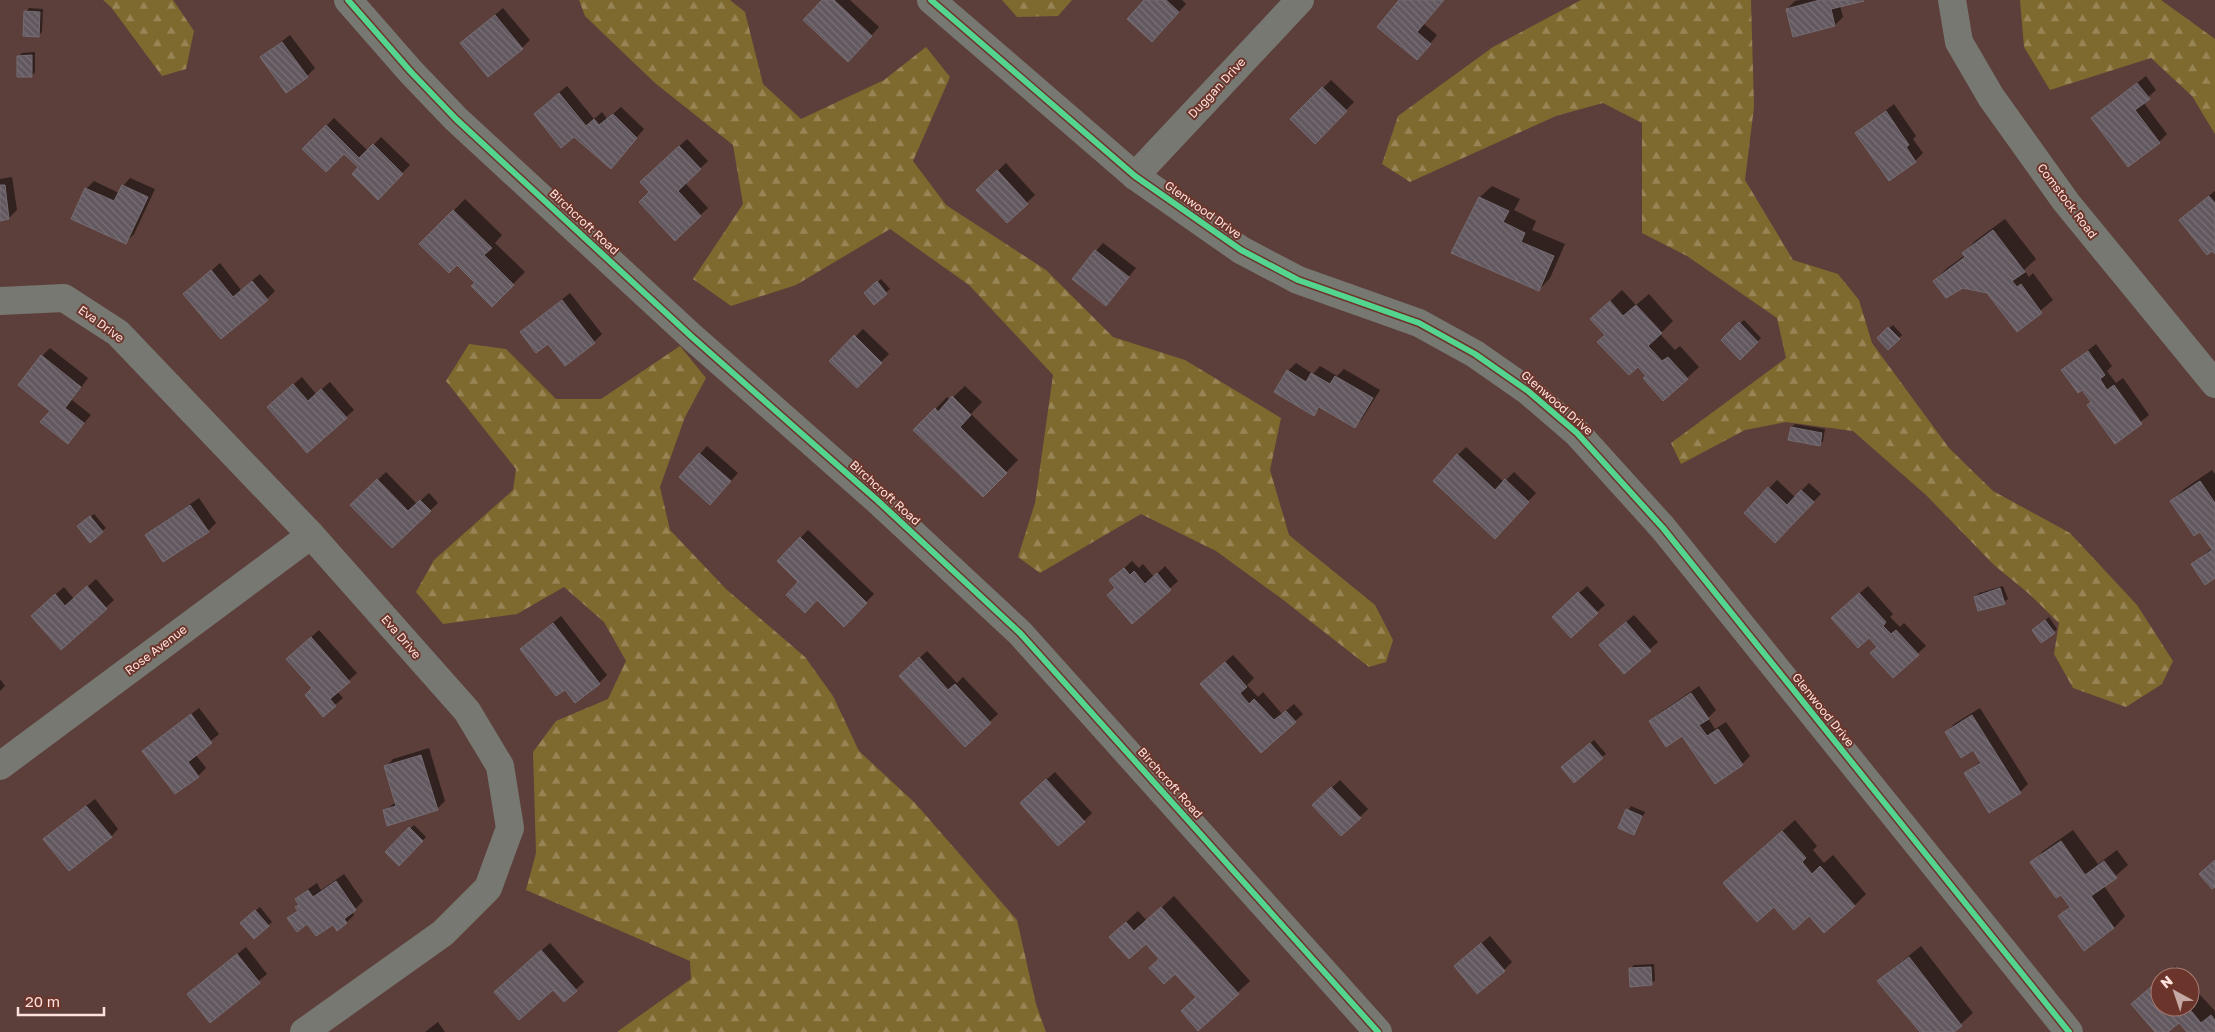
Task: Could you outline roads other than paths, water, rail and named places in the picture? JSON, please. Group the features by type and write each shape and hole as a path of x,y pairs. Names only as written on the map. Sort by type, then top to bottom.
{"street":[{"name":"Birchcroft Road","path":"348,0 411,72 456,118 692,337 877,500 1020,633 1378,1032"},
{"name":"Glenwood Drive","path":"931,0 1135,176 1241,250 1298,280 1419,324 1475,354 1528,391 1577,433 1663,528 2069,1032"},
{"name":"Duggan Drive","path":"1135,176 1300,0"},
{"name":"Comstock Road","path":"1952,0 1959,42 1991,97 2066,202 2215,384"},
{"name":"Eva Drive","path":"11,300 64,298 118,333 311,535 467,711 500,766 510,828 488,888 443,933 304,1032"},
{"name":"Rose Avenue","path":"0,766 311,535"}]}
